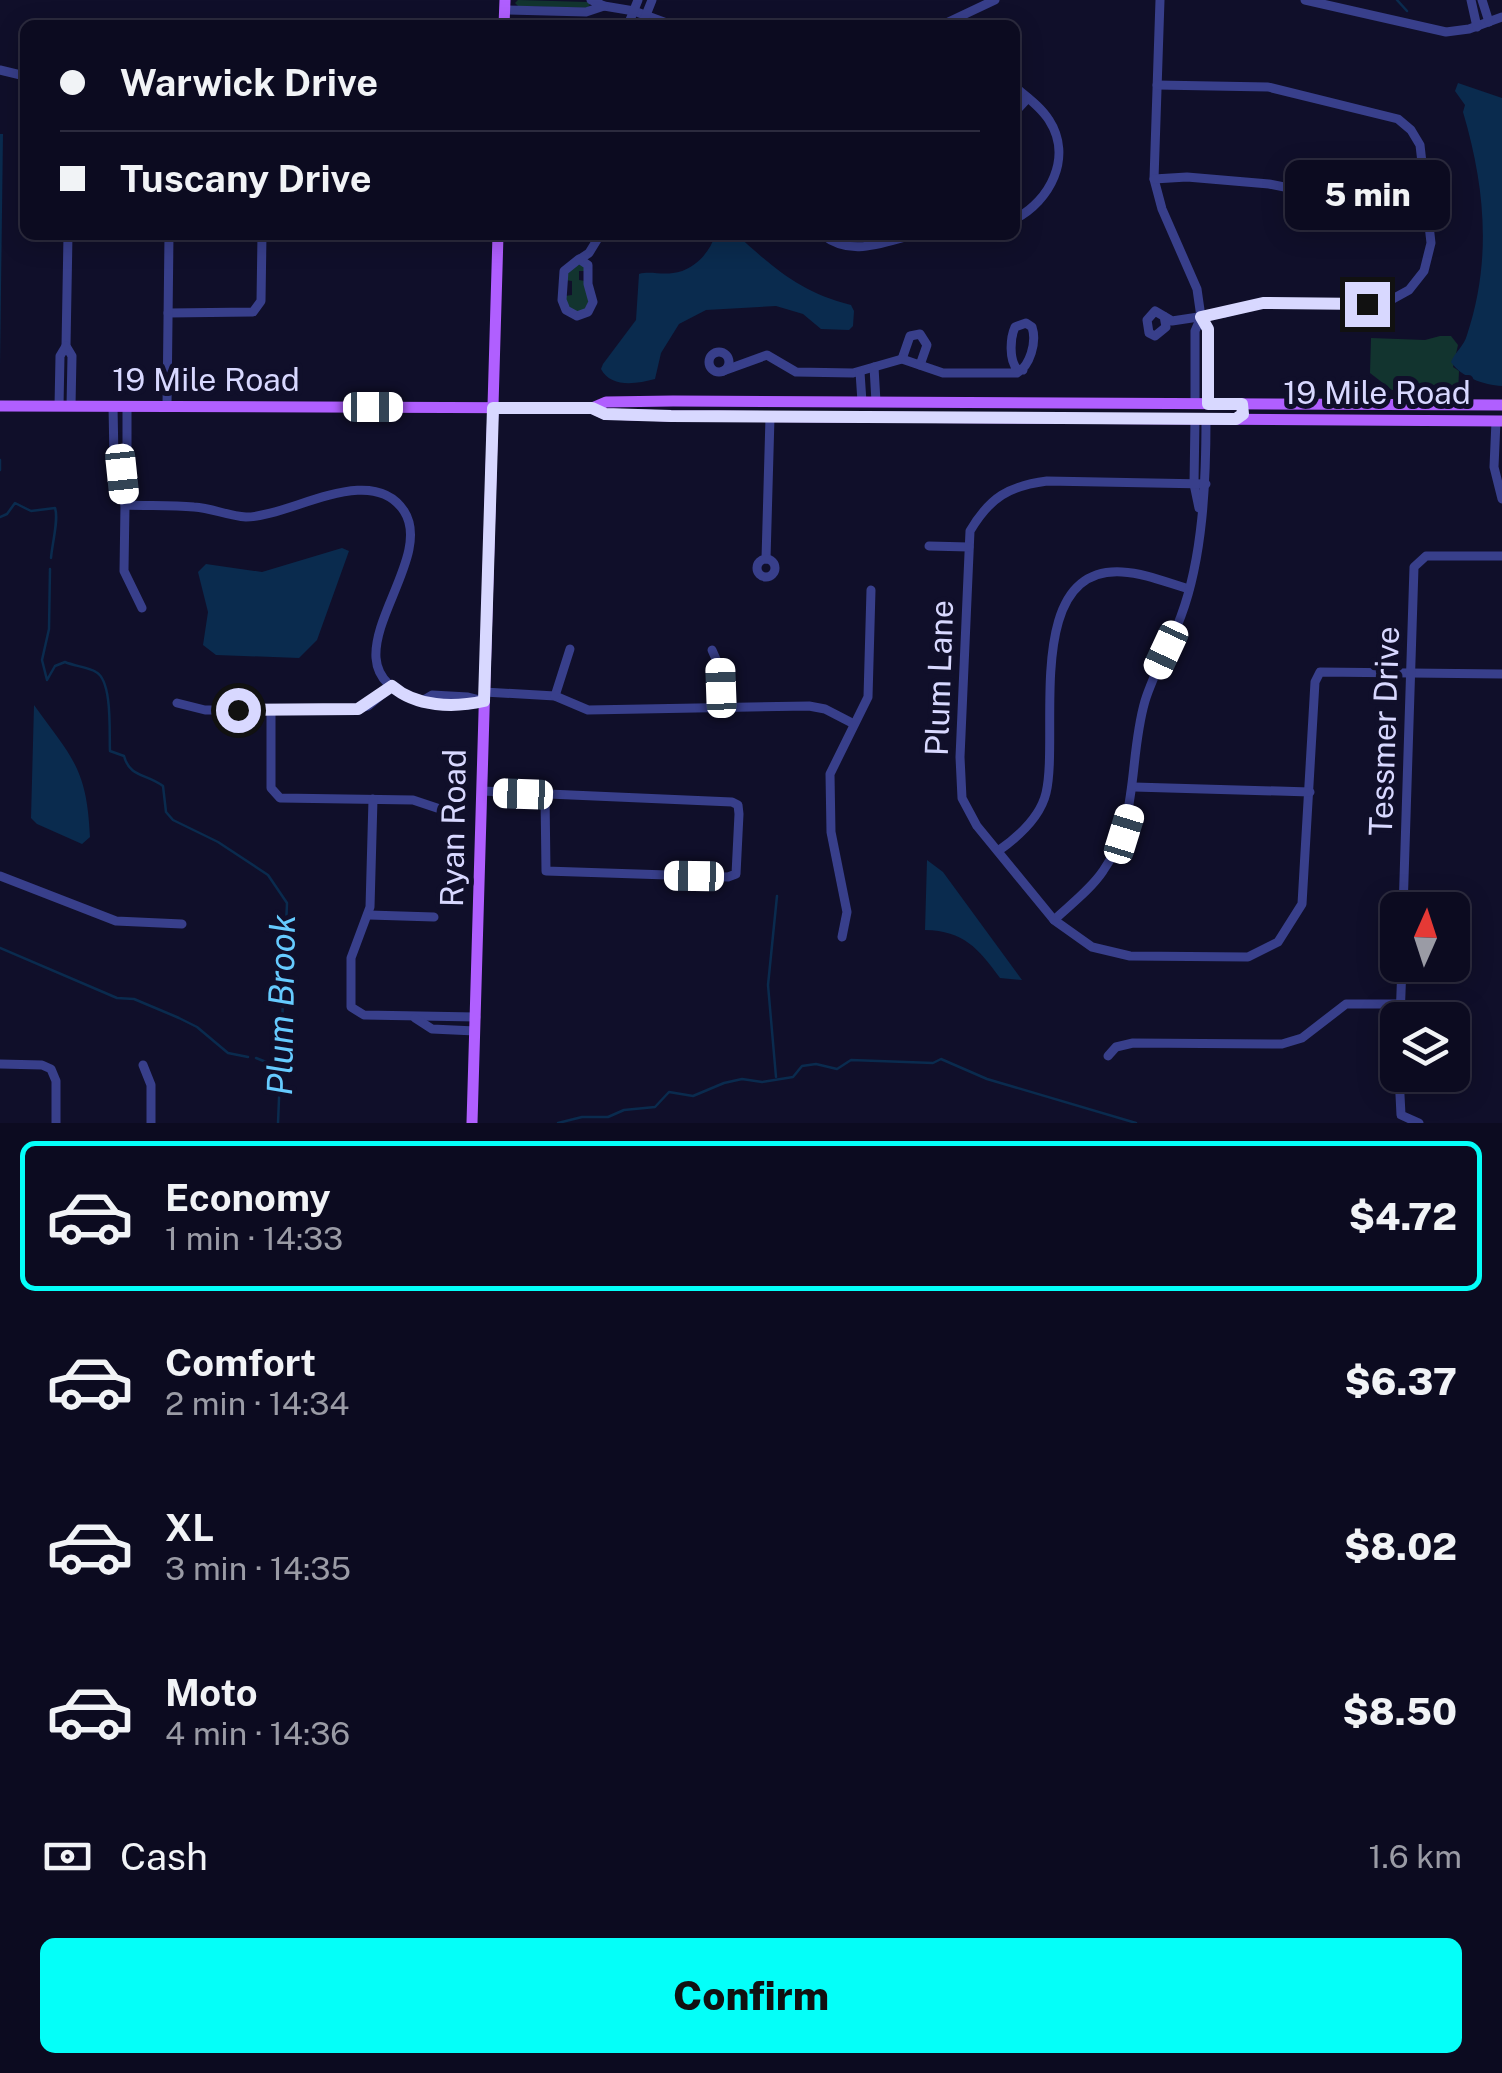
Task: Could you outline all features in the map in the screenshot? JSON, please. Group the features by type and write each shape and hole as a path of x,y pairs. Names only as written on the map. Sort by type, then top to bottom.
{"main road":[{"name":"Ryan Road","path":"472,1123 498,240"},
{"name":"19 Mile Road","path":"0,406 592,408 606,402 628,401 1502,405"},
{"path":"624,415 622,407 628,401"},
{"path":"741,416 740,406 748,401"},
{"path":"872,402 881,412 874,418"},
{"path":"1113,418 1112,408 1118,403"},
{"path":"1236,419 1243,414 1242,404"},
{"path":"1464,420 1464,411 1471,405"},
{"name":"19 Mile Road","path":"592,408 605,414 624,415 1499,421"}],"street":[{"path":"591,0 634,11 644,20 652,0"},
{"path":"630,20 638,0"},
{"path":"960,20 995,0"},
{"path":"1160,0 1154,179 1208,329 1202,404"},
{"path":"1305,0 1433,30 1457,31 1502,17"},
{"path":"1471,0 1477,27"},
{"path":"1482,0 1489,22"},
{"path":"505,5 586,12 604,6"},
{"path":"1157,85 1268,88 1398,119 1420,145 1431,243 1428,261 1417,281 1398,298 1379,303 1263,303 1168,322"},
{"path":"1020,91 1049,120 1059,150 1051,185 1020,216"},
{"path":"1020,107 1028,98"},
{"path":"1154,179 1186,177 1269,184 1321,200"},
{"path":"65,406 60,356 66,346 68,240"},
{"path":"166,406 169,240"},
{"path":"168,314 254,312 261,301 262,240"},
{"path":"584,262 566,267 563,275 562,304 573,315 585,314 592,306 584,262 597,240"},
{"path":"829,240 851,248 889,240"},
{"path":"733,362 719,352 710,356 711,368 723,371 733,362 767,354 792,372 860,372 902,359 943,373 1024,370 1034,336 1030,325 1018,325 1013,330 1012,368"},
{"path":"902,359 910,336 920,334 927,345 920,365"},
{"path":"872,402 874,367"},
{"path":"860,372 872,402"},
{"path":"120,406 114,459 122,474 125,506 124,571 142,608"},
{"path":"766,559 770,417"},
{"path":"1054,920 1102,873 1124,834 1134,787 1141,717 1151,682 1181,617 1195,570 1206,484 1200,419"},
{"path":"1200,419 1194,484 1200,511"},
{"path":"1499,421 1494,467 1502,499"},
{"name":"Plum Lane","path":"1194,484 1048,481 1006,490 991,501 970,530 962,798 977,826 1054,920 1092,946 1130,956 1248,957 1278,942 1302,904 1310,792"},
{"path":"1194,484 1206,484"},
{"path":"125,506 194,507 238,516 263,516 336,492 383,494 400,506 410,522 412,540 382,618 377,644 381,671 404,696 422,700 432,695 554,696 588,710 808,706 825,709 854,724"},
{"path":"929,546 969,547"},
{"name":"Tessmer Drive","path":"1405,892 1414,567 1424,557 1502,556"},
{"path":"998,852 1030,823 1047,791 1056,624 1071,594 1089,579 1119,571 1189,589"},
{"path":"842,937 847,912 831,832 830,774 870,688 871,590"},
{"path":"554,696 570,649"},
{"path":"712,650 720,668 722,708"},
{"path":"1134,787 1310,792 1315,682 1320,672 1502,674"},
{"path":"177,703 205,710 358,709 392,686"},
{"path":"271,710 271,788 275,795 285,799 418,800 437,808"},
{"path":"482,791 722,801 738,805 736,874 546,871 545,795"},
{"path":"372,799 369,916 351,958 351,1007 364,1015 413,1016 432,1029 476,1024"},
{"path":"0,876 116,921 182,924"},
{"path":"369,916 434,917"},
{"path":"1108,1056 1116,1047 1133,1044 1282,1044 1302,1038 1346,1004 1380,1004"},
{"path":"0,1064 42,1065 51,1069 56,1081 56,1123"},
{"path":"143,1065 151,1085 151,1123"},
{"path":"1400,1092 1401,1115 1419,1123"}],"green space":[{"path":"518,0 588,2 590,5 518,6"},
{"path":"576,264 584,265 579,280 585,281 590,298 586,309 577,313 569,309 565,296 572,295 572,281 565,280"},
{"path":"1451,336 1458,345 1453,367 1459,371 1458,393 1392,390 1370,373 1371,338 1425,340"}],"water":[{"path":"1458,83 1502,98 1502,386 1474,379 1451,362 1467,335 1483,251 1481,195 1463,112 1465,105 1455,91"},
{"path":"0,134 3,134 0,366"},
{"path":"743,240 789,278 851,305 853,326 849,330 821,329 803,314 776,306 706,310 679,324 661,353 655,379 617,382 605,375 603,364 636,320 639,274 687,269 713,242"},
{"path":"342,548 349,551 317,640 299,658 216,655 203,645 208,612 198,572 206,564 262,572"},
{"path":"34,705 68,752 81,779 90,837 82,844 31,818"},
{"path":"927,860 943,872 1022,980 1000,978 977,950 960,938 925,930"}],"waterway":[{"path":"1397,0 1407,11"},
{"name":"Plum Brook","path":"0,460 0,470"},
{"name":"Plum Brook","path":"0,517 15,503 31,511 55,508 51,558"},
{"name":"Plum Brook","path":"50,569 49,629 42,660 47,680 55,666 65,662 96,672 108,697 110,751 124,756 134,772 163,786 166,812 173,820 218,842 268,875 287,903 278,1123"},
{"path":"776,1077 768,985 777,896"},
{"path":"0,948 117,998 134,999 179,1018 197,1027 228,1053 248,1057"},
{"path":"256,1058 279,1067"},
{"name":"Plum Brook","path":"558,1123 655,1107 669,1092 693,1096 742,1079 762,1082 793,1077 802,1066 816,1064 837,1069 851,1060 933,1063 941,1059 987,1079 1136,1123"}],"route":[{"path":"238,710 358,709 368,706 392,686 404,696 432,704 468,705 484,701 493,408 592,408 605,414 671,416 1236,419 1243,414 1242,404 1208,404 1208,329 1201,317 1263,303 1367,304"}]}
